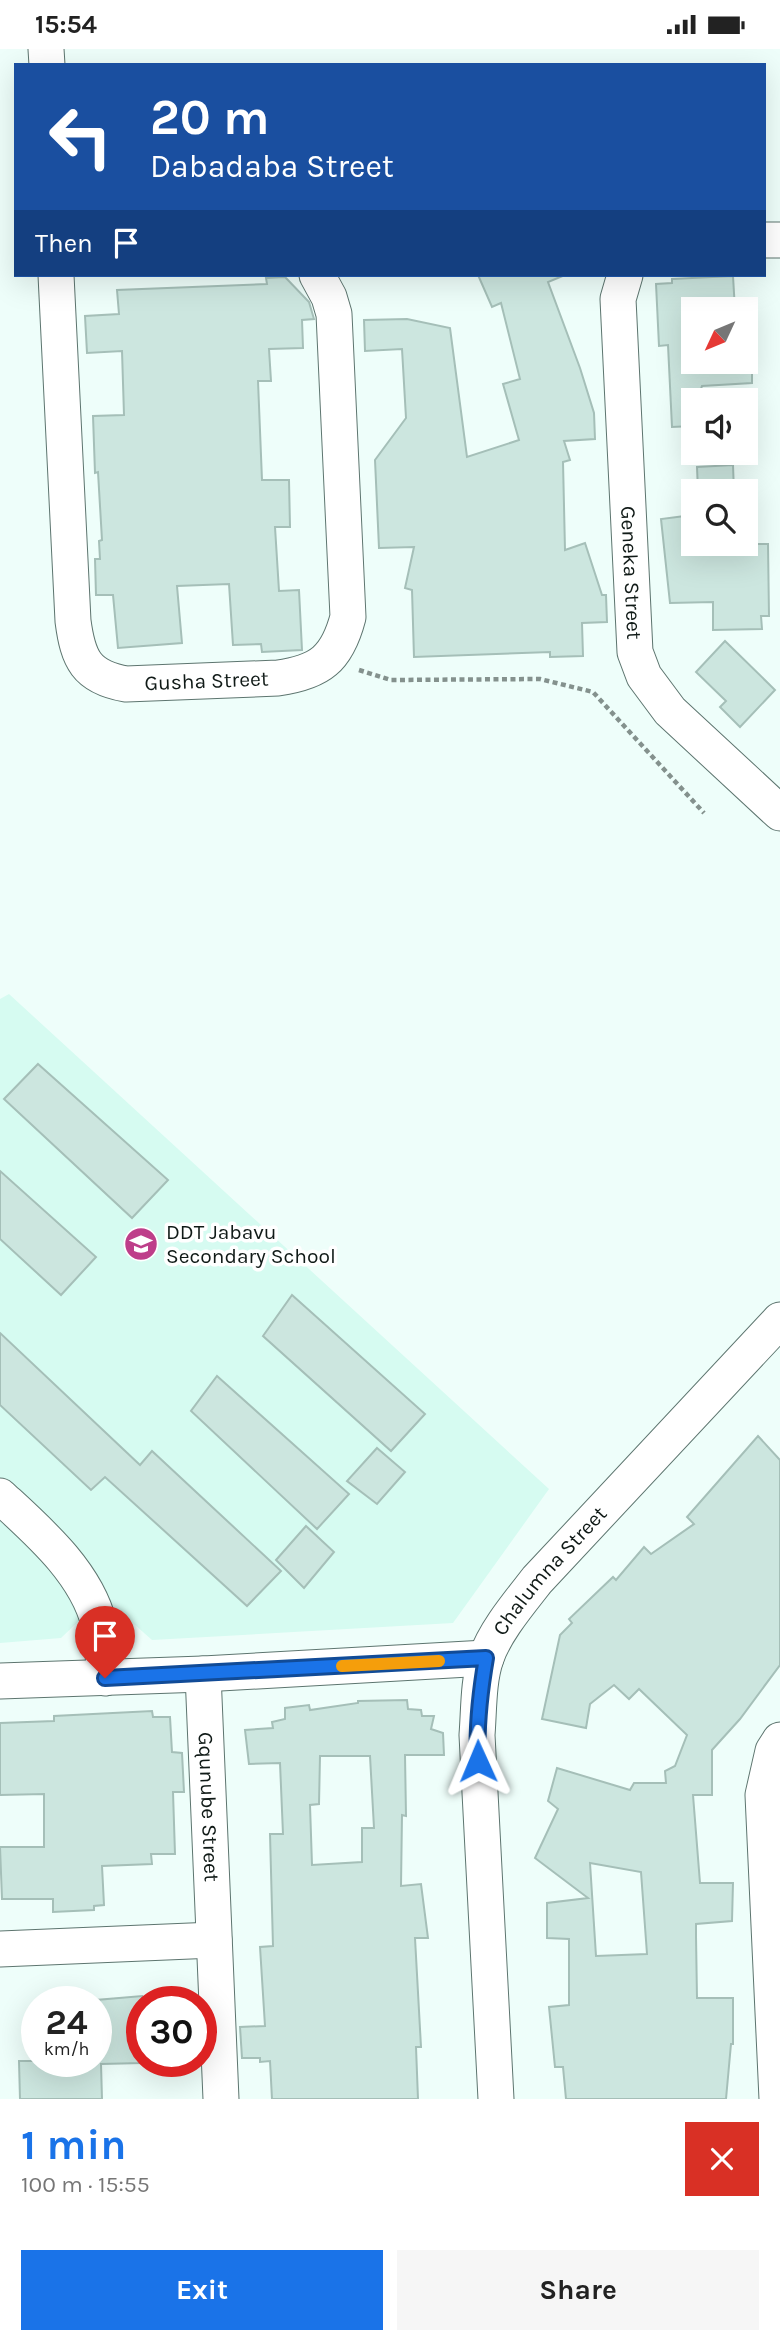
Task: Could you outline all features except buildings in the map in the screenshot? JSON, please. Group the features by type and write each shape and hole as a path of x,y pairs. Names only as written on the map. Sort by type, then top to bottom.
{"street":[{"name":"Gusha Street","path":"56,277 76,643 83,660 94,674 125,684 298,675 318,667 342,640 348,617 334,314 329,297 318,277"},
{"name":"Geneka Street","path":"624,277 618,299 635,652 644,676 670,711 780,813"},
{"name":"Chalumna Street","path":"496,2099 477,1735 486,1658 505,1625 537,1580 780,1320"},
{"path":"0,1496 36,1529 74,1574 88,1597 99,1623 105,1678"},
{"path":"0,1681 203,1674 486,1658"},
{"name":"Gqunube Street","path":"203,1674 221,2099"},
{"path":"777,2099 763,1795 773,1751 780,1740"},
{"path":"0,1949 214,1940"}],"path":[{"path":"326,659 391,680 540,679 593,692 704,813"}],"shaded area":[{"name":"DDT Jabavu Secondary School","path":"9,994 549,1489 453,1623 152,1640 125,1616 85,1615 61,1638 0,1643 0,999"}],"slow traffic":[{"path":"342,1666 439,1661"}],"place":[{"name":"DDT Jabavu Secondary School","path":"141,1244"}],"route":[{"path":"105,1678 486,1658 477,1735 478,1761"}]}
